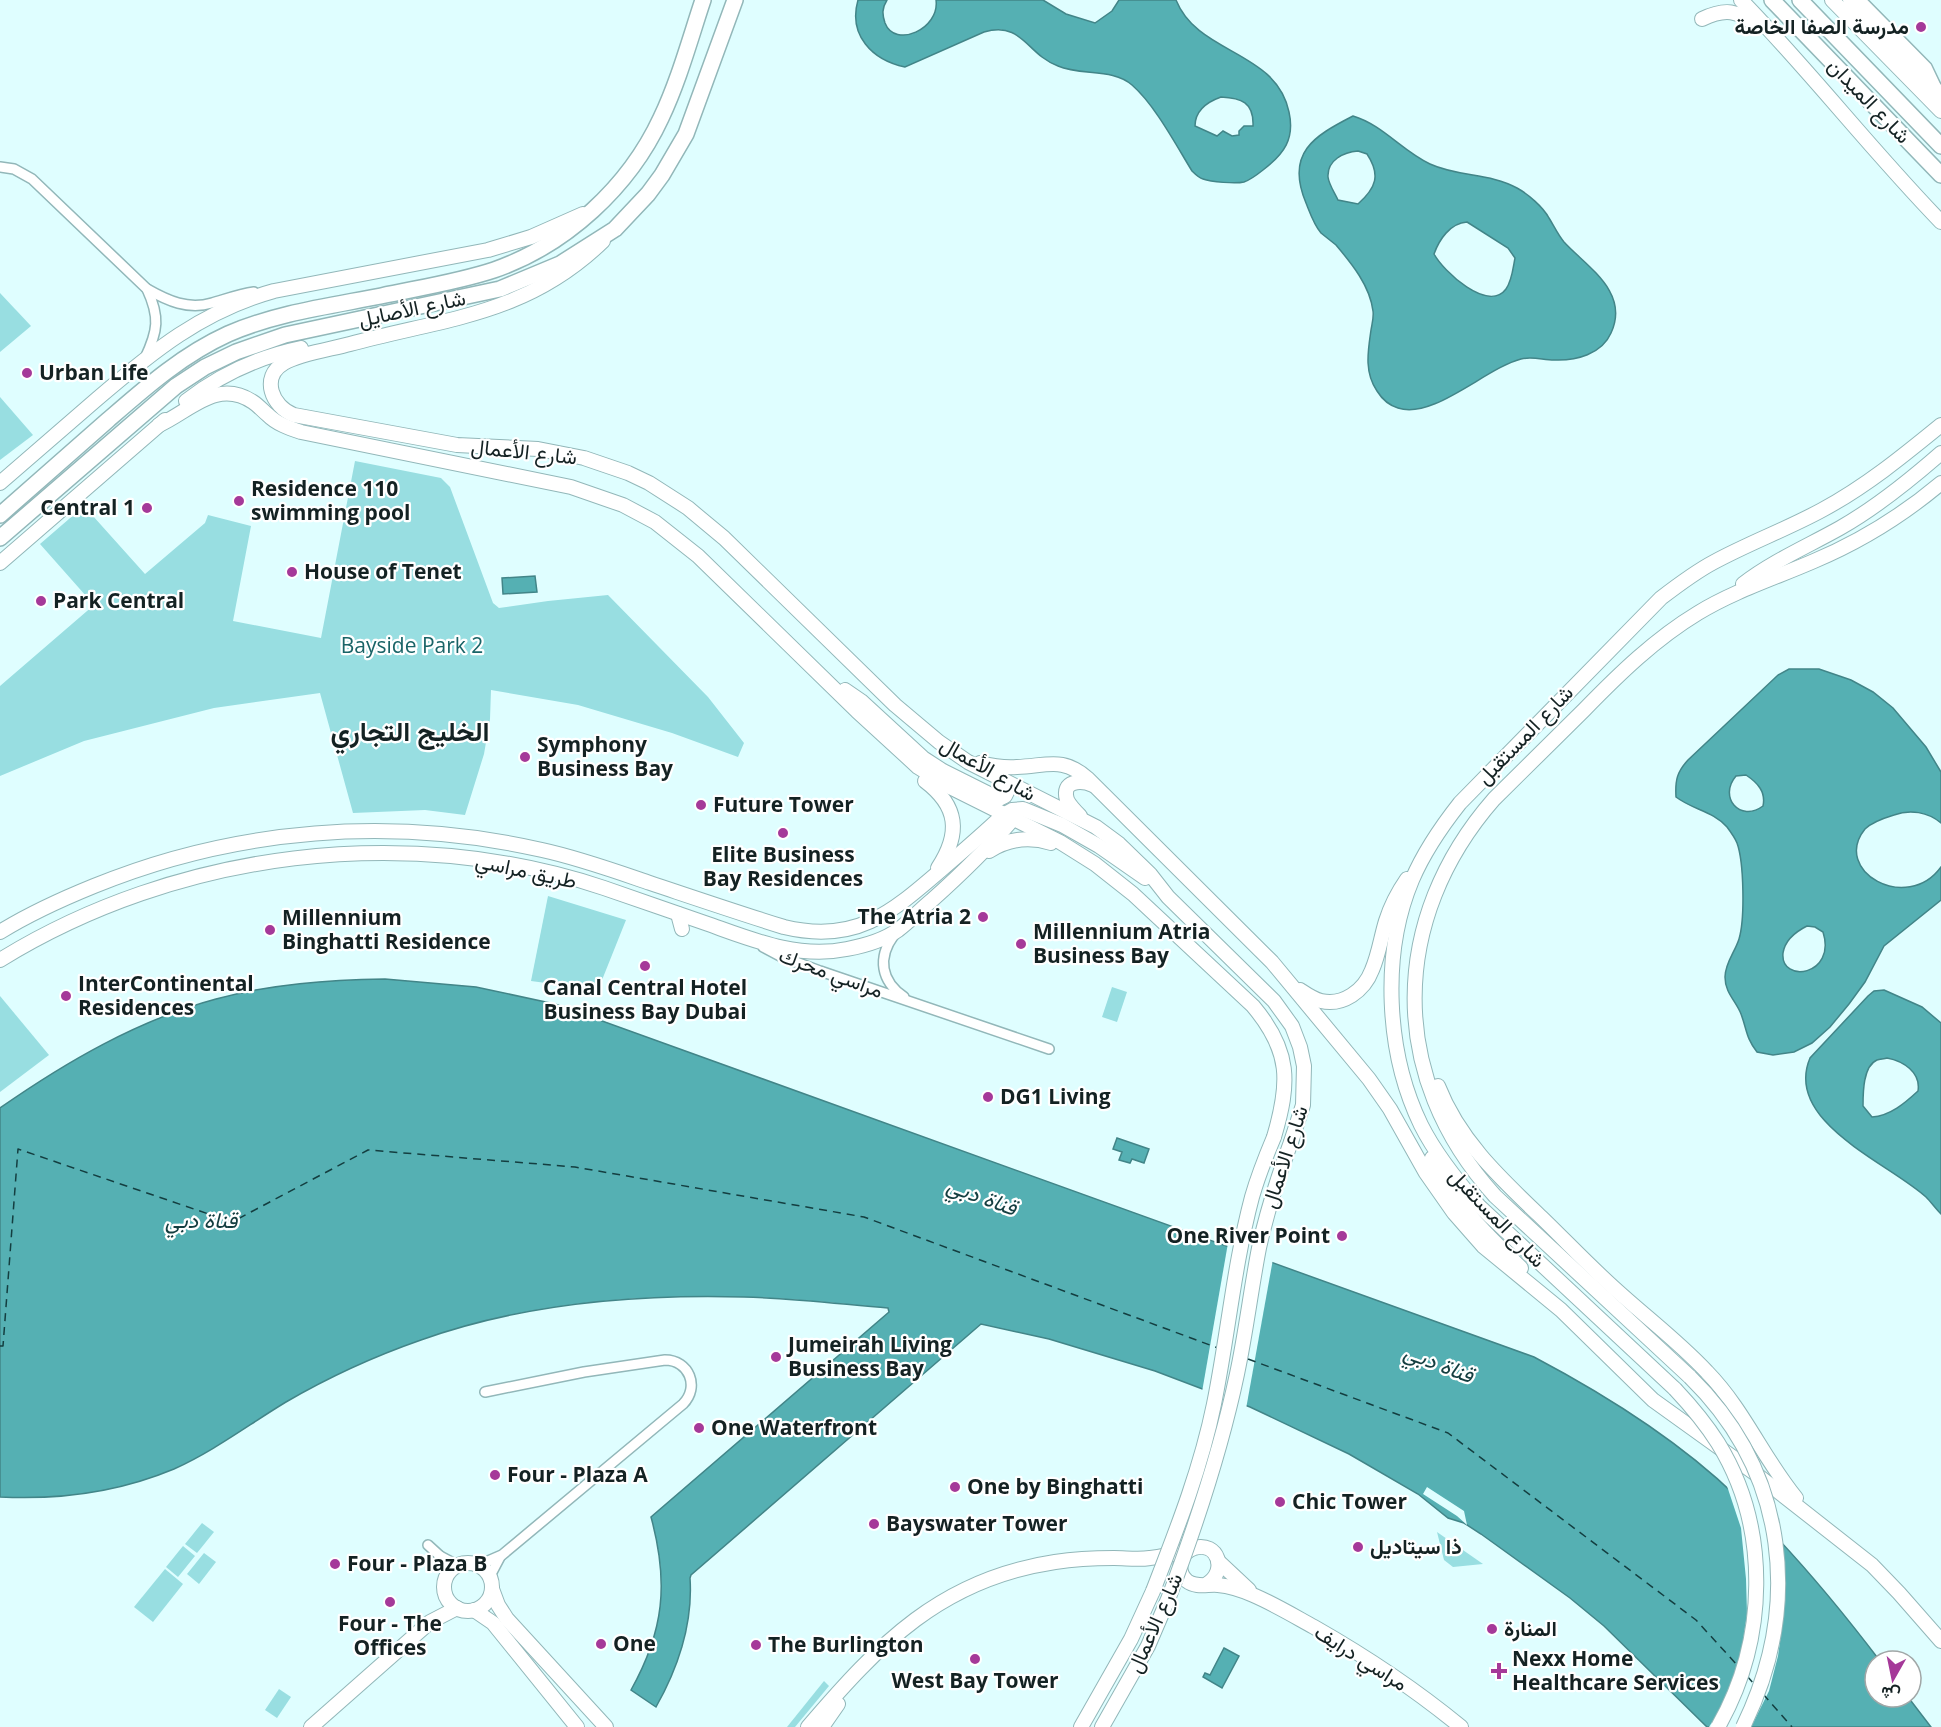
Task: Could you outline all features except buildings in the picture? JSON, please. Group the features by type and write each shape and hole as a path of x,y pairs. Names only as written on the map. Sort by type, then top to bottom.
{"main road":[{"name":"شارع الأصايل","path":"0,515 165,371 212,342 245,327 281,317 492,271 546,246 593,208 631,167 652,135 668,101 703,0"},
{"name":"شارع الأصايل","path":"0,538 176,386 220,359 252,345 285,335 500,289 560,264 615,229 648,194 680,144 696,111 735,0"},
{"path":"1760,0 1791,27 1802,32"},
{"name":"شارع الميدان","path":"1772,0 1941,175"},
{"name":"شارع الميدان","path":"1800,0 1941,146"},
{"path":"1812,0 1845,38 1848,49"}],"street":[{"path":"1741,0 1771,30 1871,147 1941,222"},
{"path":"1832,0 1941,111"},
{"path":"1850,0 1939,93"},
{"path":"1861,0 1927,68 1939,93"},
{"path":"1702,19 1715,13 1735,13 1762,29 1771,30"},
{"path":"0,167 14,169 32,179 147,289 172,302 209,310"},
{"path":"0,483 144,359 209,310 274,291 488,250 531,237 593,208"},
{"name":"شارع الأعمال","path":"0,563 186,401 215,380 247,364 468,317 514,301 577,265 615,229"},
{"path":"144,359 154,340 156,324 155,308 147,289"},
{"name":"شارع الأعمال","path":"286,356 273,377 272,393 280,407 294,415 457,445 538,449 561,453 595,461 628,473 669,495 707,522 902,711 955,754 1083,820 1108,835 1130,853 1168,897 1274,1001 1292,1026 1300,1047 1305,1087 1300,1116 1266,1216 1238,1372 1220,1444 1169,1598 1143,1655 1102,1727"},
{"name":"شارع الأعمال","path":"159,425 206,398 220,394 237,395 253,402 275,421 301,432 562,485 606,498 655,522 684,544 908,759 928,774 1011,814 1080,854 1110,875 1242,996 1267,1024 1284,1064 1286,1085 1282,1109 1253,1194 1242,1240 1220,1372 1203,1449 1180,1520 1153,1591 1126,1648 1081,1727"},
{"name":"شارع المستقبل","path":"1718,1727 1741,1678 1751,1639 1756,1599 1753,1538 1743,1499 1728,1461 1705,1424 1676,1389 1479,1206 1452,1174 1428,1138 1414,1108 1397,1051 1392,1008 1393,965 1399,923 1412,882 1446,821 1475,786 1661,598 1687,578 1716,561 1846,497 1941,425"},
{"path":"1730,595 1758,574 1874,507 1906,484 1941,453"},
{"name":"شارع المستقبل","path":"1743,1727 1760,1687 1772,1646 1777,1614 1778,1581 1774,1538 1765,1496 1757,1475 1739,1436 1714,1401 1507,1207 1473,1170 1455,1142 1436,1105 1421,1056 1417,1032 1415,981 1422,931 1438,883 1467,832 1494,799 1630,665 1678,626 1730,595 1816,561 1856,541 1892,520 1941,483"},
{"path":"817,673 861,701 913,750 933,765 999,799 1005,796 1008,790 996,776"},
{"path":"857,711 897,757 940,793 949,806 953,821 952,838 947,854 930,879"},
{"path":"955,754 985,764 1006,767 1060,764 1082,773 1236,924 1286,980 1369,1079 1420,1163 1463,1224 1494,1256 1561,1310"},
{"path":"1083,820 1068,802 1066,793 1071,784 1075,782 1094,785"},
{"path":"1018,788 1011,814 1028,810 1081,835 1117,857 1168,897"},
{"name":"طريق مراسي","path":"9,959 78,918 140,893 198,876 284,866 350,854 432,855 523,867 563,876 753,940 789,950 828,952 865,945 897,931 979,856 1011,814"},
{"name":"طريق مراسي","path":"2,930 83,890 165,861 254,840 372,830 483,838 543,850 601,866 784,927 810,932 844,930 876,919 899,905 1011,814"},
{"path":"979,856 1001,844 1026,839 1043,841 1080,854"},
{"path":"1286,980 1319,1001 1341,1001 1357,992 1373,969 1386,919 1395,898 1407,878 1422,861"},
{"path":"678,914 682,929"},
{"name":"مراسي محرك","path":"897,931 885,950 882,959 883,969 891,987 910,1002"},
{"name":"مراسي محرك","path":"753,940 791,960 1049,1048"},
{"path":"1417,1032 1448,1108 1465,1136 1486,1163 1608,1282 1672,1338 1715,1380 1745,1419 1786,1486 1813,1518"},
{"path":"1428,1138 1435,1167 1465,1209 1493,1241 1644,1392 1813,1518 1876,1569 1941,1641"},
{"path":"485,1392 584,1372 664,1360 681,1364 689,1373 692,1384 690,1395 682,1404 502,1555 480,1565 468,1562 453,1569 444,1583 447,1597 457,1608 474,1610 488,1600 491,1583 502,1555"},
{"path":"1684,1421 1697,1421 1708,1416 1716,1405 1719,1393 1715,1380"},
{"path":"428,1545 453,1569"},
{"path":"808,1727 879,1649 909,1623 942,1601 978,1583 1015,1570 1054,1562 1094,1558 1148,1559 1201,1547 1212,1551 1218,1561 1217,1575 1207,1584 1193,1584 1167,1565 1148,1559"},
{"path":"1183,1577 1181,1562 1190,1550"},
{"name":"مراسي درايف","path":"1218,1561 1255,1596"},
{"path":"480,1565 507,1619 606,1727"},
{"name":"مراسي درايف","path":"1207,1584 1232,1587 1255,1596 1326,1634 1373,1663 1461,1727"},
{"path":"430,1622 447,1597"},
{"path":"311,1727 430,1622 457,1608"},
{"path":"474,1610 493,1623 578,1727"},
{"path":"822,1727 853,1679"}],"green space":[{"path":"0,293 31,326 0,352"},
{"path":"0,397 33,435 0,460"},
{"name":"Bayside Park 2","path":"355,461 441,478 450,487 493,603 499,608 608,595 708,697 744,743 738,757 672,733 578,705 491,690 490,719 484,754 465,815 425,810 353,813 320,693 214,708 84,741 0,776 0,686 94,605 40,544 84,506 145,574 205,523 208,515 251,526 233,621 321,638"},
{"path":"548,896 626,920 598,990 531,981"},
{"path":"1112,987 1127,992 1117,1022 1102,1017"},
{"path":"0,996 49,1055 0,1092"},
{"path":"202,1523 214,1532 197,1553 185,1544"},
{"path":"1437,1532 1483,1564 1453,1567 1444,1560"},
{"path":"183,1546 195,1556 178,1577 166,1567"},
{"path":"204,1553 216,1562 199,1584 187,1574"},
{"path":"165,1569 183,1584 153,1622 134,1607"},
{"path":"824,1681 829,1686 795,1727 787,1727"},
{"path":"279,1689 291,1697 277,1718 265,1710"}],"water":[{"path":"858,0 887,0 883,11 885,23 890,31 907,35 924,27 931,19 936,0 1043,0 1066,14 1095,23 1112,11 1119,0 1176,0 1187,18 1201,32 1269,76 1281,92 1289,112 1289,138 1277,158 1246,181 1230,183 1203,179 1192,171 1165,126 1141,93 1116,76 1058,66 1047,61 1016,35 1008,31 997,30 984,32 905,67 882,58 865,44 856,24","holes":["1221,97 1240,100 1249,107 1253,126 1244,126 1239,131 1239,135 1232,136 1223,131 1217,136 1195,126 1197,115 1203,107"]},
{"path":"1353,116 1374,125 1430,164 1507,183 1530,197 1546,214 1564,242 1594,271 1611,293 1615,305 1615,318 1607,340 1595,351 1579,357 1562,360 1529,358 1507,364 1427,407 1412,410 1398,408 1386,401 1379,394 1370,376 1368,354 1373,313 1368,293 1348,260 1316,226 1300,186 1301,159 1307,148 1326,131","holes":["1358,151 1367,154 1375,175 1372,187 1358,204 1338,200 1328,177 1330,166 1337,158","1467,222 1508,248 1515,258 1508,286 1498,295 1488,296 1467,287 1456,279 1434,254 1450,229"]},
{"path":"535,576 537,592 503,594 502,578"},
{"path":"1789,669 1819,669 1851,680 1873,692 1893,708 1926,747 1941,772 1941,823 1925,814 1912,812 1878,820 1865,829 1857,845 1858,859 1865,872 1877,881 1893,887 1910,887 1927,881 1941,867 1941,900 1884,946 1865,982 1830,1027 1812,1043 1794,1052 1773,1055 1757,1052 1753,1047 1741,1014 1725,983 1727,967 1741,930 1742,876 1737,843 1721,822 1676,797 1676,781 1681,768 1688,760 1778,675","holes":["1746,775 1762,792 1764,801 1763,806 1747,811 1740,810 1734,805 1729,792 1736,776","1807,926 1815,927 1823,932 1825,947 1822,958 1816,966 1807,971 1798,972 1790,969 1784,963 1783,953 1791,937"]},
{"name":"قناة دبي","path":"385,979 476,987 555,1004 1534,1357 1588,1387 1666,1437 1736,1496 1775,1535 1871,1649 1863,1649 1863,1709 1917,1709 1931,1727 1707,1727 1604,1626 1570,1598 1481,1534 1464,1523 1448,1518 1418,1494 1349,1454 1250,1407 1155,1371 1049,1339 981,1324 691,1575 689,1612 682,1645 671,1677 656,1707 631,1690 651,1647 660,1606 660,1564 651,1517 889,1312 888,1308 798,1300 703,1296 580,1303 500,1317 421,1340 352,1368 286,1402 203,1454 153,1477 110,1489 66,1496 0,1497 0,1108 77,1059 159,1018 237,994 279,986"},
{"path":"1884,990 1922,1007 1941,1023 1941,1214 1926,1197 1844,1139 1825,1121 1812,1102 1806,1081 1810,1058 1874,991","holes":["1887,1058 1910,1068 1917,1078 1918,1091 1891,1111 1872,1117 1863,1106 1866,1074 1872,1063 1877,1060"]},
{"path":"1117,1138 1149,1149 1144,1163 1132,1159 1130,1163 1119,1160 1122,1152 1113,1149"},
{"path":"1224,1648 1239,1656 1222,1688 1203,1677 1205,1673 1210,1675"}],"pier":[{"path":"1228,1243 1273,1259 1246,1409 1202,1392"},
{"path":"1726,1483 1781,1537 1783,1551 1783,1620 1778,1656 1769,1691 1751,1727 1709,1727 1719,1711 1732,1680 1742,1648 1747,1614 1741,1528"},
{"path":"1427,1487 1464,1511 1467,1525 1423,1494"}],"ferry route":[{"path":"0,1346 3,1346 18,1149 232,1222 368,1150 575,1167 864,1217 1218,1348"},
{"path":"1248,1359 1448,1433 1696,1620 1738,1666"},
{"path":"1747,1676 1754,1684"},
{"path":"1763,1694 1792,1727"}],"place":[{"name":"مدرسة الصفا الخاصة","path":"1921,27"},
{"name":"Urban Life","path":"27,373"},
{"name":"Residence 110 swimming pool","path":"239,501"},
{"name":"Central 1","path":"147,508"},
{"name":"House of Tenet","path":"292,572"},
{"name":"Park Central","path":"41,601"},
{"name":"Symphony Business Bay","path":"525,757"},
{"name":"Future Tower","path":"701,805"},
{"name":"Elite Business Bay Residences","path":"783,833"},
{"name":"The Atria 2","path":"983,917"},
{"name":"Millennium Binghatti Residence","path":"270,930"},
{"name":"Millennium Atria Business Bay","path":"1021,944"},
{"name":"Canal Central Hotel Business Bay Dubai","path":"645,966"},
{"name":"InterContinental Residences","path":"66,996"},
{"name":"DG1 Living","path":"988,1097"},
{"name":"One River Point","path":"1342,1236"},
{"name":"Jumeirah Living Business Bay","path":"776,1357"},
{"name":"One Waterfront","path":"699,1428"},
{"name":"Four - Plaza A","path":"495,1475"},
{"name":"One by Binghatti","path":"955,1487"},
{"name":"Chic Tower","path":"1280,1502"},
{"name":"Bayswater Tower","path":"874,1524"},
{"name":"ذا سيتاديل","path":"1358,1547"},
{"name":"Four - Plaza B","path":"335,1564"},
{"name":"Four - The Offices","path":"390,1602"},
{"name":"المنارة","path":"1492,1629"},
{"name":"One","path":"601,1644"},
{"name":"The Burlington","path":"756,1645"},
{"name":"West Bay Tower","path":"975,1659"},
{"name":"Nexx Home Healthcare Services","path":"1499,1671"}],"district":[{"name":"الخليج التجاري","path":"410,732"}]}
